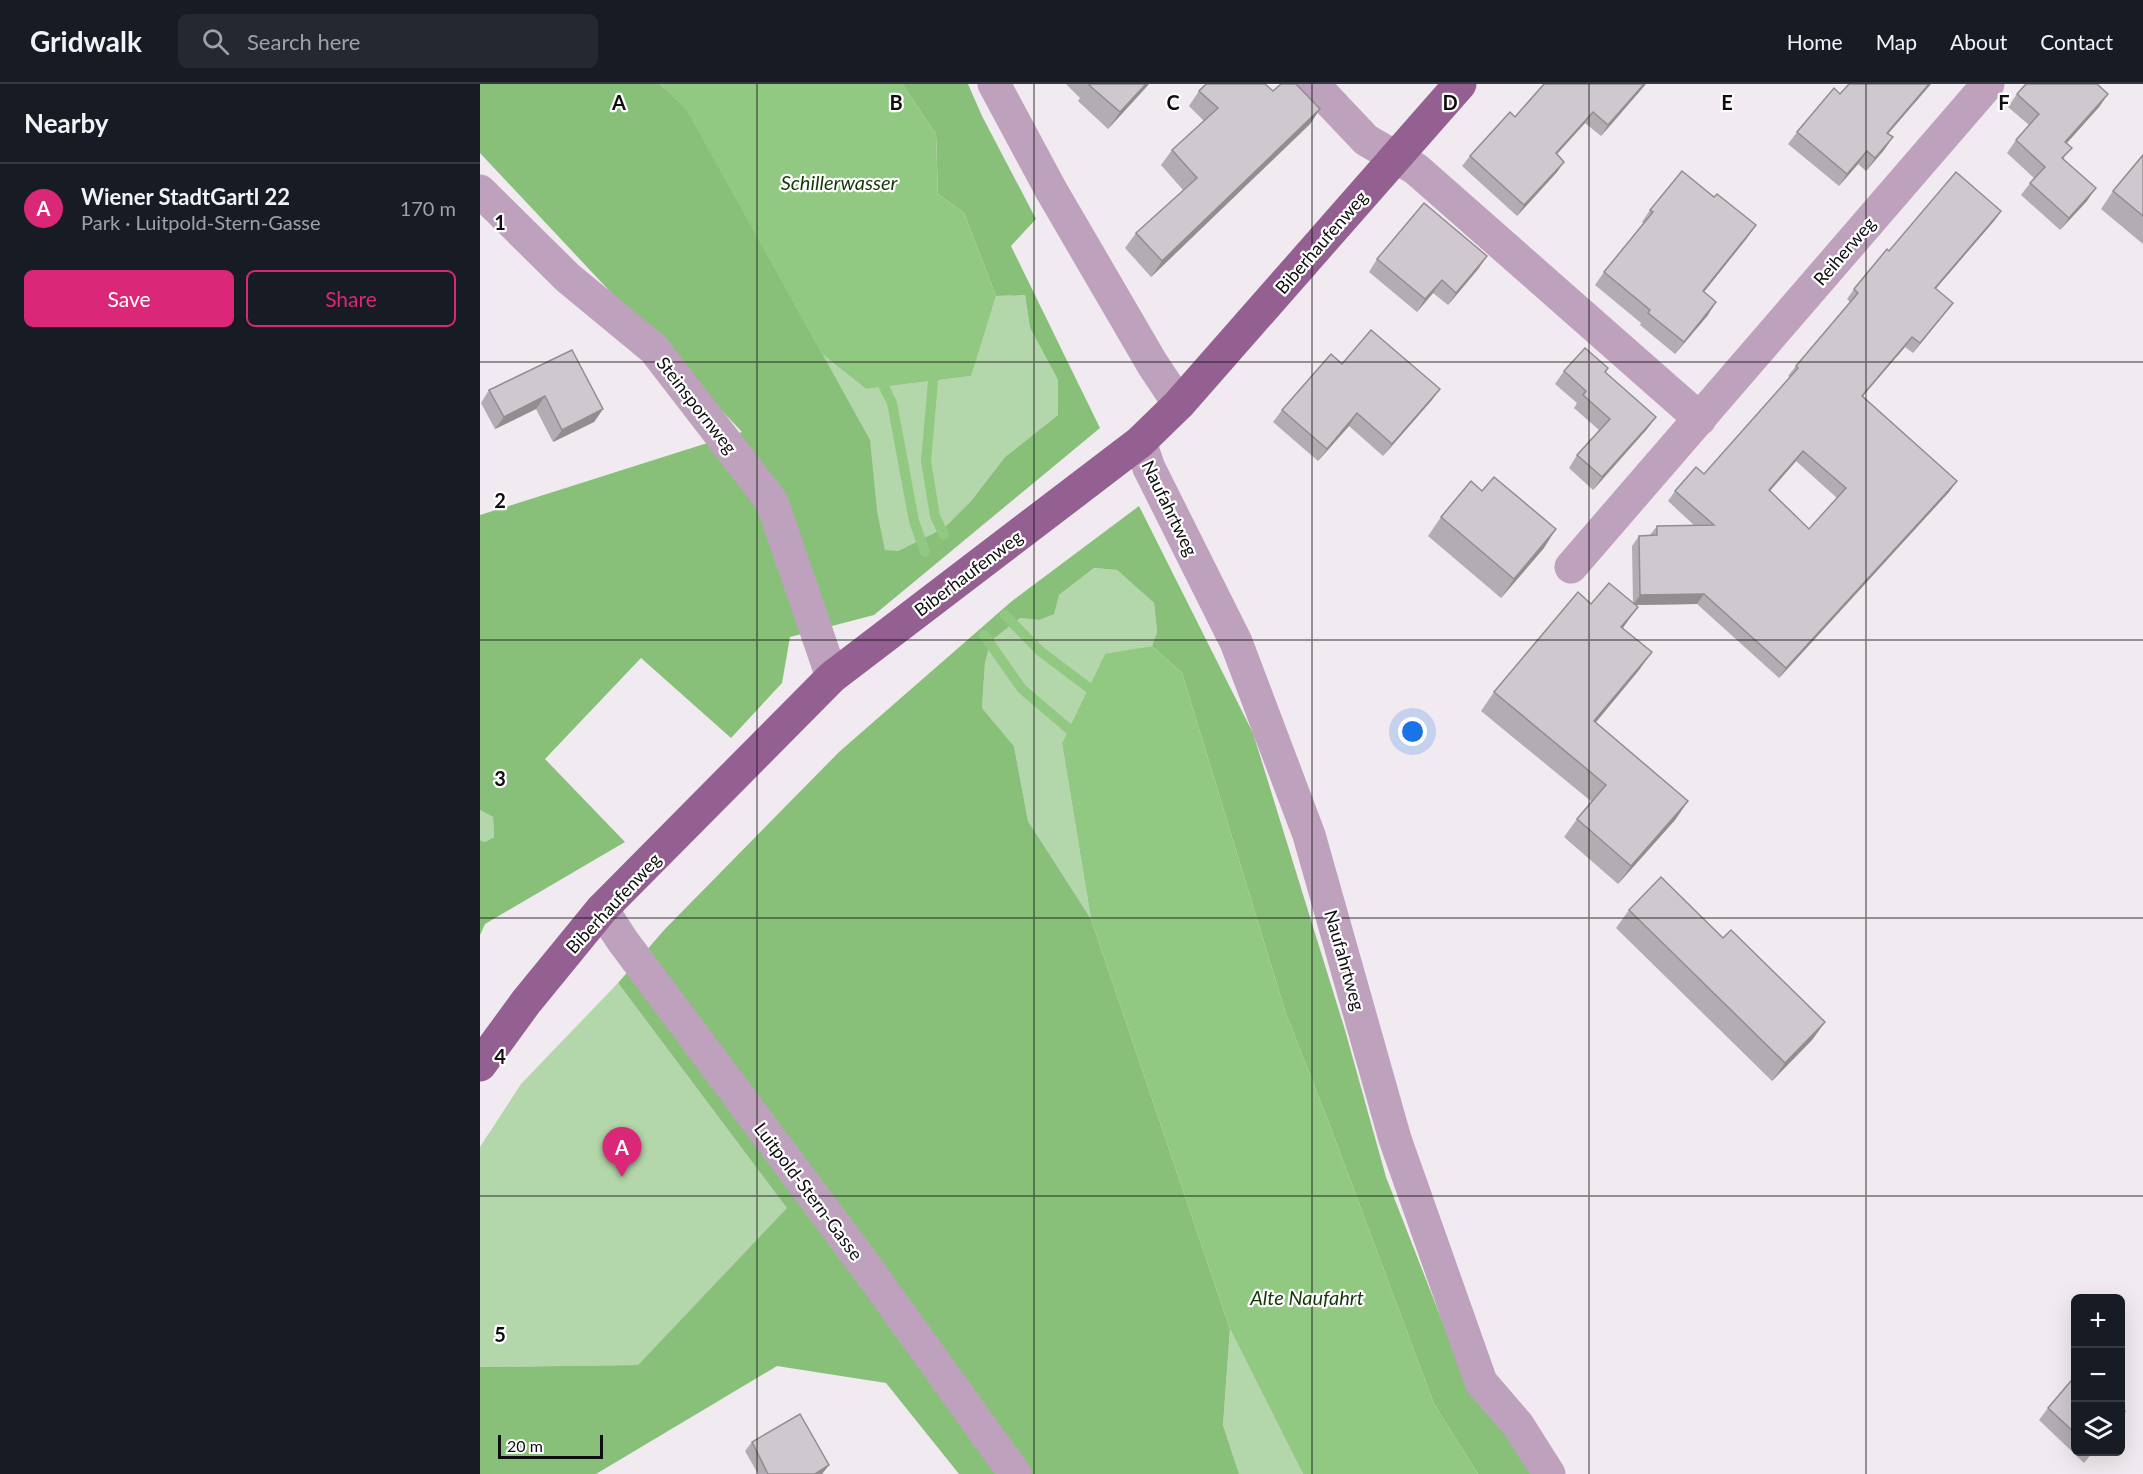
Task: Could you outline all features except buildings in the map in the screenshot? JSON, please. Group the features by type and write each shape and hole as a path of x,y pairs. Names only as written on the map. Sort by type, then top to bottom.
{"main road":[{"name":"Biberhaufenweg","path":"480,1065 526,1002 602,909 832,677 1140,442 1179,404 1460,84"}],"street":[{"path":"994,84 1050,190 1153,365 1179,404"},
{"path":"1313,84 1366,140 1416,169 1700,419"},
{"name":"Reiherweg","path":"1571,567 1988,84"},
{"name":"Steinspornweg","path":"480,191 568,278 654,349 772,502 832,677"},
{"name":"Naufahrtweg","path":"1140,442 1149,468 1236,642 1309,835 1395,1139 1481,1382 1518,1425 1550,1474"},
{"name":"Luitpold-Stern-Gasse","path":"602,909 622,940 864,1264 1015,1474"}],"shaded area":[{"path":"480,84 660,84 686,108 870,440 877,510 885,550 898,551 944,528 971,501 1005,457 1058,415 1058,380 1030,328 1025,295 996,296 964,213 938,194 936,134 902,84 968,84 982,116 1036,219 1011,246 1100,428 874,615 790,637 782,683 731,738 641,658 545,759 625,842 485,924 480,935 480,840 485,842 494,837 493,817 480,810 480,515 742,432 480,153"},
{"path":"1025,295 1030,328 1058,380 1058,415 1005,457 971,501 944,528 898,551 885,551 877,510 822,354 866,389 970,376 996,296"},
{"path":"1139,506 1253,733 1345,1030 1386,1177 1471,1395 1504,1424 1538,1474 1478,1474 1434,1404 1285,1011 1182,673 1152,646 1157,632 1154,603 1117,570 1094,568 1059,595 1054,614 1039,620 1020,618 991,641 985,663 982,708 1014,746 1028,821 1091,919 1230,1329 1223,1425 1239,1474 959,1474 886,1383 777,1366 596,1474 480,1474 480,1367 638,1365 787,1208 618,983 665,929 839,752 1012,601"},
{"path":"1094,568 1117,570 1154,603 1157,632 1152,646 1105,655 1062,743 1091,919 1028,821 1014,746 982,708 985,663 991,641 1020,618 1039,620 1059,595"},
{"path":"480,810 493,817 494,837 485,842 480,840"},
{"path":"618,983 788,1208 638,1365 480,1367 480,1147 521,1084"},
{"path":"1230,1329 1303,1474 1239,1474 1223,1425"}],"water":[{"name":"Schillerwasser","path":"660,84 902,84 936,134 938,194 964,213 996,296 971,376 866,389 822,354 686,109"},
{"name":"Alte Naufahrt","path":"1152,646 1182,673 1285,1011 1434,1404 1478,1474 1303,1474 1230,1329 1091,919 1062,743 1105,654"}],"waterway":[{"path":"933,381 926,461 935,516 944,535"},
{"path":"884,387 892,403 914,521 925,552"},
{"path":"1005,615 1040,651 1089,688"},
{"path":"984,635 1022,689 1069,729"}],"place":[{"name":"Wiener StadtGartl 22","path":"622,1177"}]}
